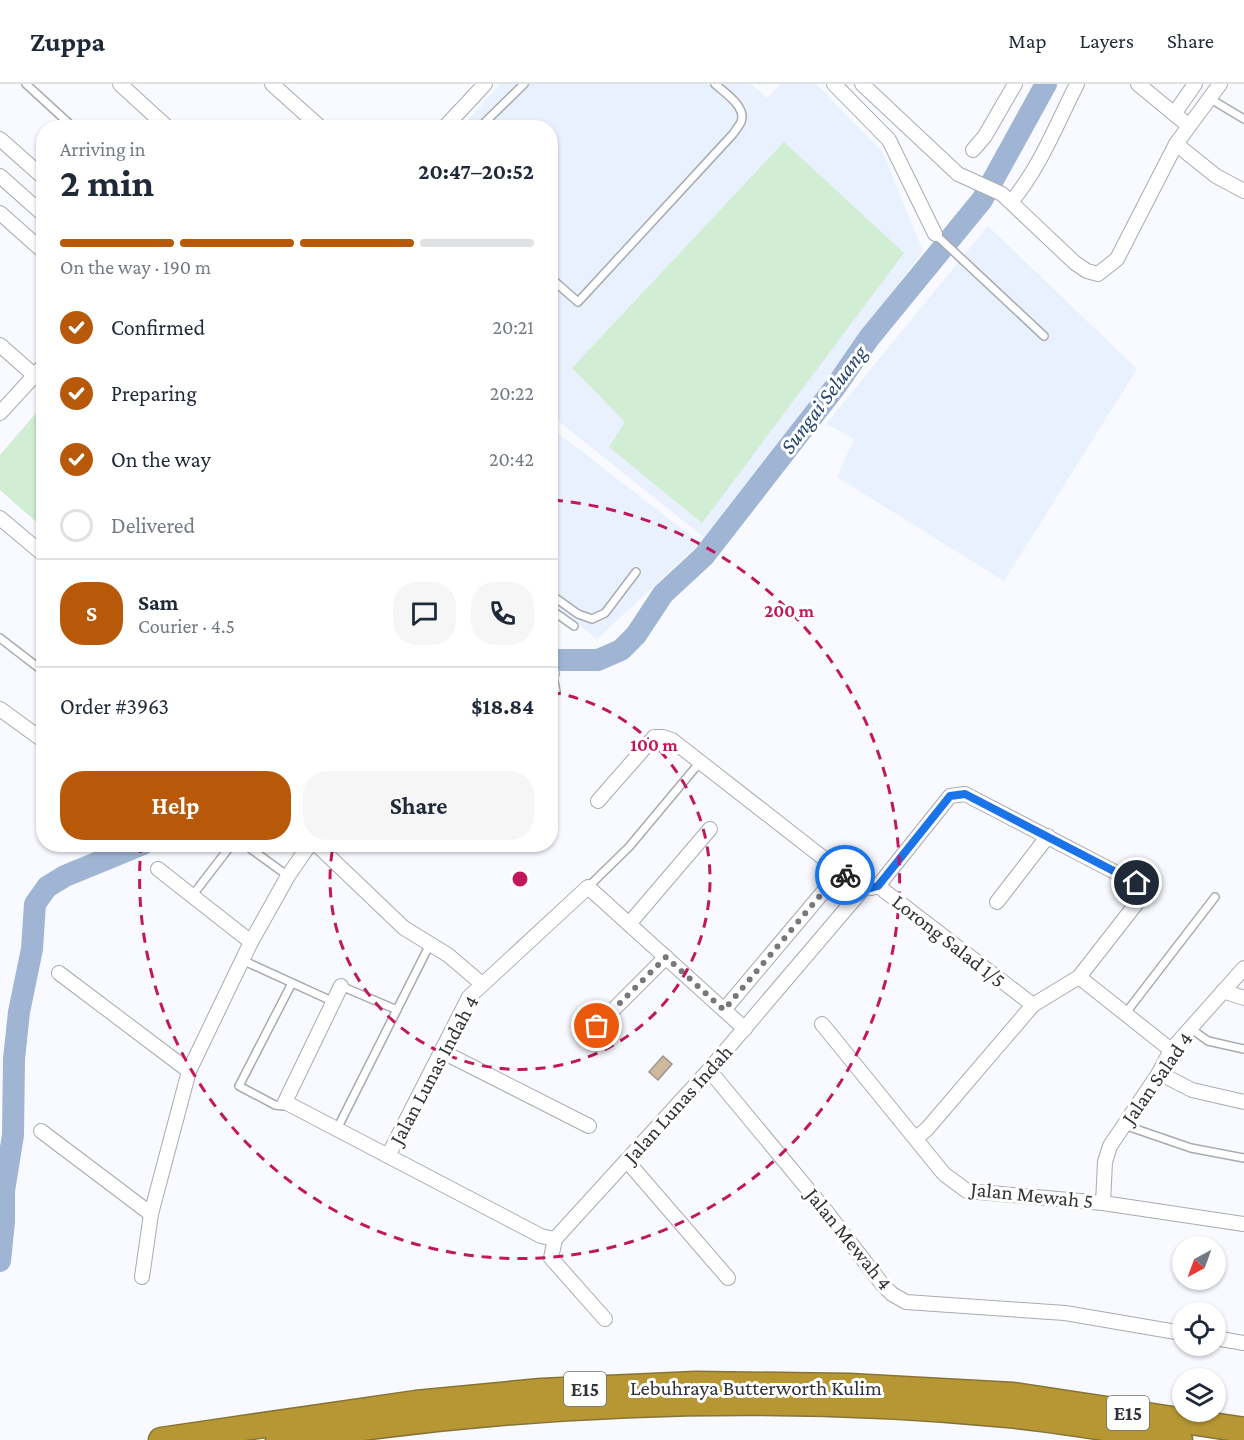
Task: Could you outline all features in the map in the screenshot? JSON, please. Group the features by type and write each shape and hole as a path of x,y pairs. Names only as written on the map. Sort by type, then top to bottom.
{"highway":[{"name":"Lebuhraya Butterworth Kulim","path":"160,1440 416,1402 541,1391 696,1383 849,1386 1244,1430"},
{"name":"Lebuhraya Butterworth Kulim","path":"278,1440 329,1432 518,1411 684,1402 1011,1405 1180,1440"}],"street":[{"path":"120,84 159,120"},
{"path":"272,84 312,120"},
{"path":"451,120 485,84"},
{"path":"834,84 889,140 935,234"},
{"path":"973,150 985,136 1016,84"},
{"path":"1006,198 1036,166 1077,84"},
{"path":"1138,84 1189,126"},
{"path":"1174,114 1195,84"},
{"path":"855,104 866,86 958,174 1006,198 1075,263 1087,271 1098,274 1118,259 1176,144 1220,84"},
{"path":"0,139 36,171"},
{"path":"1176,144 1216,176 1244,191"},
{"path":"0,176 36,208"},
{"path":"0,213 36,245"},
{"path":"0,345 36,368"},
{"path":"0,413 36,373"},
{"path":"0,518 36,548"},
{"path":"0,709 36,735"},
{"path":"598,801 654,737 672,740 863,890"},
{"path":"878,886 950,796 965,794 1137,883 1141,893 1136,904 1078,977 1033,1005 927,1129 916,1138"},
{"path":"629,924 710,829"},
{"path":"998,902 1048,837"},
{"path":"142,1277 151,1214 189,1071 251,942 288,876 304,852"},
{"path":"323,852 404,928 448,955 482,984"},
{"path":"158,868 251,942"},
{"path":"724,1010 840,872"},
{"name":"Lorong Salad 1/5","path":"863,890 878,886 1033,1005"},
{"path":"588,887 745,1029"},
{"name":"Jalan Lunas Indah 4","path":"388,1156 469,998 588,887"},
{"name":"Jalan Lunas Indah","path":"555,1239 709,1070 863,890"},
{"path":"597,1026 666,957"},
{"name":"Jalan Salad 4","path":"1103,1203 1105,1162 1110,1146 1159,1073 1171,1050 1244,968"},
{"path":"59,973 189,1071"},
{"path":"1078,977 1171,1050"},
{"path":"341,986 285,1102 541,1236 555,1239 551,1258 604,1319"},
{"path":"1223,991 1244,998"},
{"name":"Jalan Mewah 5","path":"822,1024 944,1174 967,1191 1103,1203 1244,1224"},
{"path":"441,1051 590,1126"},
{"name":"Jalan Mewah 4","path":"709,1070 826,1211 882,1284 892,1294 906,1302 1065,1313 1172,1331"},
{"path":"1159,1073 1192,1090 1244,1102"},
{"path":"41,1131 151,1214"},
{"path":"627,1161 728,1278"},
{"path":"1226,1340 1244,1343"}],"lane":[{"path":"26,84 66,120"},
{"path":"488,120 524,84"},
{"path":"558,284 578,302 733,134 741,121 741,113 736,103 716,84"},
{"path":"1209,98 1244,119"},
{"path":"935,234 1044,336"},
{"path":"558,600 578,614 592,619 605,613 636,572"},
{"path":"558,615 574,626"},
{"path":"0,638 36,666"},
{"path":"588,887 629,847 700,762"},
{"path":"192,896 226,852"},
{"path":"255,852 288,876"},
{"path":"1125,1014 1215,897"},
{"path":"337,1129 430,944"},
{"path":"242,960 334,1002"},
{"path":"285,1102 283,1106 275,1105 239,1086 292,983"},
{"path":"341,986 397,1010"},
{"path":"1190,1028 1208,1041 1244,1049"},
{"path":"1124,1125 1191,1148 1244,1158"}],"shaded area":[{"path":"500,84 751,84 767,98 781,84 816,84 882,151 923,251 706,539 558,421 558,120 468,120"},
{"path":"988,226 1137,369 1004,581 837,477 854,439 826,424"},
{"path":"558,433 700,543 597,639 558,608"}],"green space":[{"path":"784,142 904,253 702,523 609,447 625,422 572,368"},
{"path":"36,413 36,522 0,490 0,455"}],"building":[{"path":"663,1056 672,1064 658,1080 649,1072"}],"waterway":[{"name":"Sungai Seluang","path":"559,660 598,660 621,650 636,635 663,594 704,556 836,386 869,338 982,200 1046,84"},
{"name":"Sungai Seluang","path":"0,1261 4,1191 13,1135 14,1059 19,1012 32,949 35,904 47,887 65,876 124,852"}],"way so far":[{"path":"597,1026 666,957 724,1010 840,872 845,875"}],"route":[{"path":"845,875 863,890 878,886 950,796 965,794 1137,883"}]}
